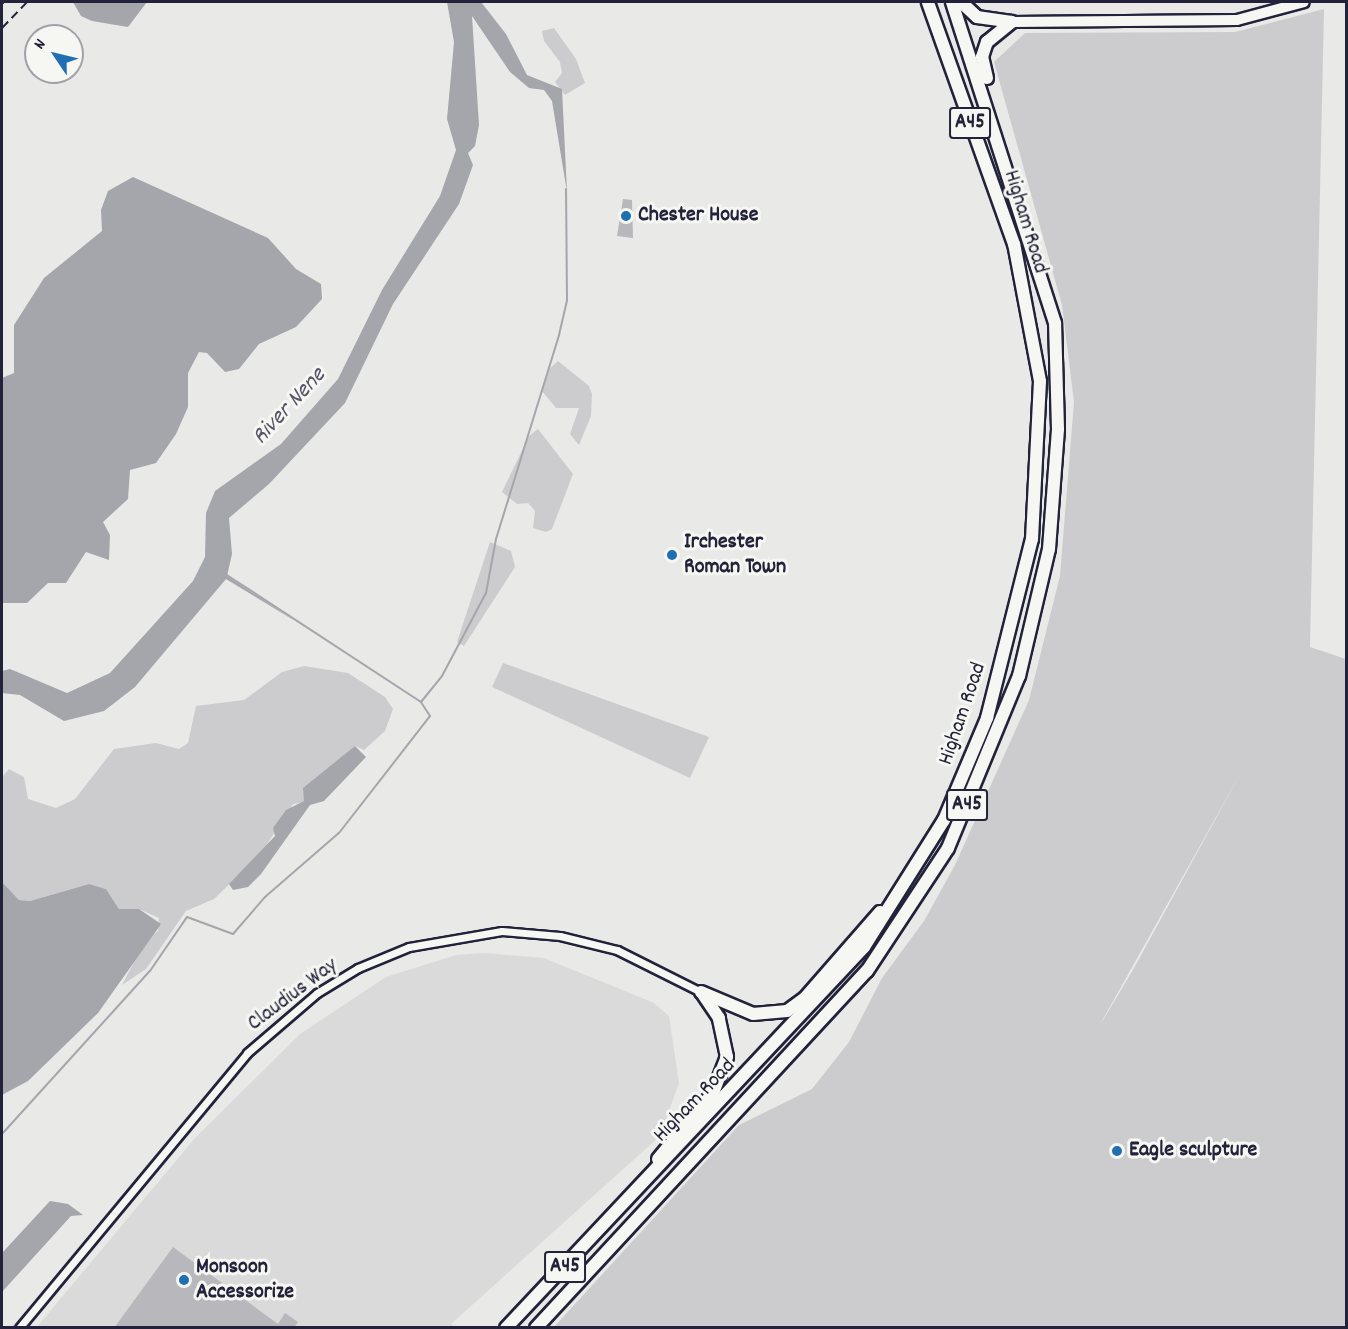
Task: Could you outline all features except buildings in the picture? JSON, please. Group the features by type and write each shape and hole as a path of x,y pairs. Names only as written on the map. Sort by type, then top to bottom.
{"highway":[{"name":"Higham Road","path":"506,1328 807,1014 864,947 916,871 987,718 1032,538 1040,438 1038,371 1014,244 928,2"},
{"name":"Higham Road","path":"536,1328 867,971 948,848 978,781 1019,676 1049,549 1058,429 1055,323 1003,146 952,2"},
{"path":"961,2 976,17 1012,21"},
{"path":"1003,146 982,57 992,35 1012,21"},
{"path":"701,992 763,1015 797,1006 916,871"},
{"path":"624,1206 721,1081 726,1037 701,992"}],"street":[{"path":"1012,21 1237,20 1304,2"},
{"name":"Claudius Way","path":"20,1328 247,1053 317,993 358,968 409,947 502,931 560,936 617,950 701,992"}],"shaded area":[{"path":"73,2 147,2 128,27 92,21 81,16"},
{"path":"447,2 481,2 506,34 527,75 562,89 567,192 552,101 544,90 529,88 510,72 472,16 479,125 475,146 468,153 473,165 459,204 393,304 345,403 269,484 229,518 232,554 227,576 295,621 226,579 135,687 104,711 64,721 20,695 2,693 2,671 10,669 67,693 110,673 193,581 205,557 206,513 215,491 281,444 338,379 382,290 440,196 456,150 447,119 454,42"},
{"path":"1324,9 1310,647 1346,659 1346,1327 553,1328 739,1125 812,1089 849,1042 882,978 924,921 955,865 1029,700 1060,576 1074,402 1062,305 994,62 1025,33 1235,32","holes":["1244,767 1134,968 1102,1022"]},
{"path":"554,28 576,59 585,83 565,95 555,82 562,73 560,62 544,41 542,31"},
{"path":"133,177 268,238 296,269 321,284 322,299 296,327 259,344 239,369 225,372 207,353 199,352 188,373 188,407 176,434 156,463 130,470 128,499 103,522 110,535 109,560 86,552 66,583 48,583 27,603 2,603 2,378 14,373 14,325 44,278 102,231 101,210 108,191"},
{"path":"558,361 589,386 592,394 591,416 579,445 570,434 579,408 556,408 542,391 549,369"},
{"path":"538,429 573,474 552,529 546,532 533,528 535,511 528,503 517,504 502,492 529,436"},
{"path":"490,542 511,551 515,567 464,646 457,642"},
{"path":"503,663 709,737 690,778 492,687"},
{"path":"304,666 348,673 385,697 393,709 385,731 364,750 355,746 304,802 293,804 260,855 214,899 186,911 146,969 122,985 146,939 158,931 159,918 139,909 119,909 106,889 89,884 30,901 19,900 2,882 2,777 9,769 24,777 28,799 56,808 75,799 114,749 156,743 179,749 188,743 196,706 244,700 282,672"},
{"path":"355,746 366,757 324,801 310,805 261,874 248,887 233,890 229,884 275,836 273,828 286,810 304,801 303,788"},
{"path":"2,882 19,900 30,901 89,884 106,889 119,909 139,909 161,924 98,1013 28,1081 2,1095"},
{"path":"484,953 544,958 654,1003 669,1016 679,1083 660,1136 451,1324 455,1327 36,1328 195,1138 300,1034 386,977 456,955"},
{"path":"50,1201 68,1204 83,1215 71,1216 2,1292 2,1253"}],"waterway":[{"path":"421,702 442,676 486,593 496,539 559,335 567,300 566,189"},
{"path":"2,1134 150,971 187,917 233,934 265,897 339,833 430,716 421,702 227,575"}],"railway":[{"path":"2,28 27,2"}],"place":[{"name":"Chester House","path":"626,216"},
{"name":"Irchester Roman Town","path":"672,555"},
{"name":"Eagle sculpture","path":"1117,1151"},
{"name":"Monsoon Accessorize","path":"184,1280"}],"water label":[{"name":"River Nene","path":"290,407"}]}
